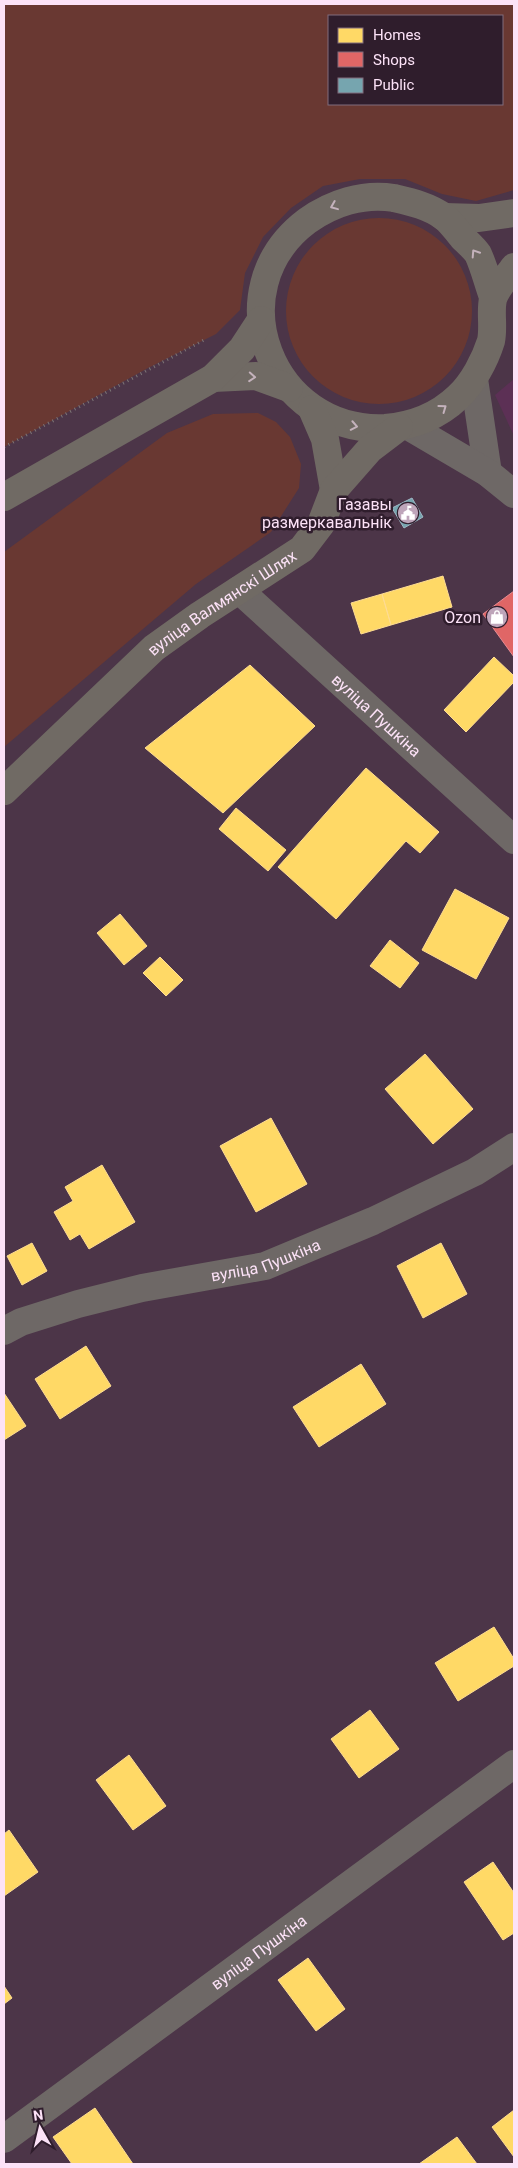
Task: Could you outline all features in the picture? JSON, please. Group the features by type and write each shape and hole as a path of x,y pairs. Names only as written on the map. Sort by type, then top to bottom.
{"main road":[{"path":"404,426 368,428 339,423 312,408 289,388 275,368 265,345 261,320 264,288 275,258 294,231 320,212 350,199 383,196 415,202 444,217 477,252 493,298"},
{"path":"444,217 480,218 514,212"},
{"path":"493,298 514,267"},
{"name":"вуліца Валмянскі Шлях","path":"4,791 154,648 302,549 321,524 334,490 370,449 404,426 439,412 458,397 474,379 491,340 493,298"},
{"path":"4,497 213,378 242,349 261,320"},
{"path":"213,378 256,376 289,388"},
{"path":"312,408 325,439 334,490"}],"street":[{"path":"474,379 488,473"},
{"path":"404,426 488,473 514,494"},
{"name":"вуліца Пушкіна","path":"239,590 514,840"},
{"name":"вуліца Пушкіна","path":"4,1331 22,1322 133,1290 265,1266 381,1217 475,1172 514,1147"},
{"name":"вуліца Пушкіна","path":"4,2139 514,1764"}],"shaded area":[{"path":"4,4 514,4 514,190 476,201 442,194 405,179 360,179 323,186 291,208 263,237 245,273 240,310 216,334 148,368 4,447"},
{"path":"388,218 415,225 431,233 445,245 457,259 465,275 471,293 471,329 465,347 457,363 445,377 431,389 415,397 397,403 370,404 343,397 327,389 301,363 287,329 286,302 293,275 301,259 327,233 361,219"},
{"path":"514,379 514,436 495,395"},
{"path":"258,413 276,422 290,437 301,464 299,488 271,532 196,584 4,747 4,552 167,433 213,414"}],"building: Homes":[{"path":"443,576 452,607 391,625 382,594"},
{"path":"382,594 391,625 361,634 351,603"},
{"path":"494,657 514,676 514,682 466,732 444,710"},
{"path":"250,665 315,726 223,813 145,748"},
{"path":"366,768 439,832 420,853 406,841 336,919 278,867"},
{"path":"236,808 286,850 268,871 219,829"},
{"path":"455,889 509,918 476,979 422,950"},
{"path":"120,914 147,946 124,965 97,933"},
{"path":"390,940 419,963 400,988 370,966"},
{"path":"160,957 183,980 166,996 143,973"},
{"path":"425,1054 473,1109 433,1144 385,1089"},
{"path":"271,1118 307,1184 256,1212 220,1146"},
{"path":"102,1165 135,1222 89,1249 80,1234 70,1240 54,1212 73,1201 65,1187"},
{"path":"32,1243 47,1271 22,1285 7,1256"},
{"path":"441,1243 467,1294 423,1318 397,1266"},
{"path":"86,1346 111,1386 60,1419 35,1379"},
{"path":"361,1364 386,1404 319,1447 293,1407"},
{"path":"4,1393 26,1426 4,1440"},
{"path":"494,1627 514,1659 514,1666 458,1701 435,1663"},
{"path":"370,1710 399,1749 359,1778 331,1739"},
{"path":"129,1755 166,1806 133,1830 96,1780"},
{"path":"9,1830 38,1872 4,1896 4,1834"},
{"path":"493,1862 514,1893 514,1933 503,1940 464,1882"},
{"path":"308,1958 345,2009 316,2031 278,1980"},
{"path":"4,1986 12,1998 4,2004"},
{"path":"95,2108 133,2164 72,2164 53,2137"},
{"path":"514,2110 514,2157 492,2127"},
{"path":"457,2137 477,2164 419,2164"}],"building: Shops":[{"path":"514,591 514,657 483,614"}],"building: Public":[{"name":"Газавы размеркавальнік","path":"412,498 423,517 404,528 392,508"}],"place":[{"name":"Газавы размеркавальнік","path":"408,513"},
{"name":"Ozon","path":"497,617"}]}
